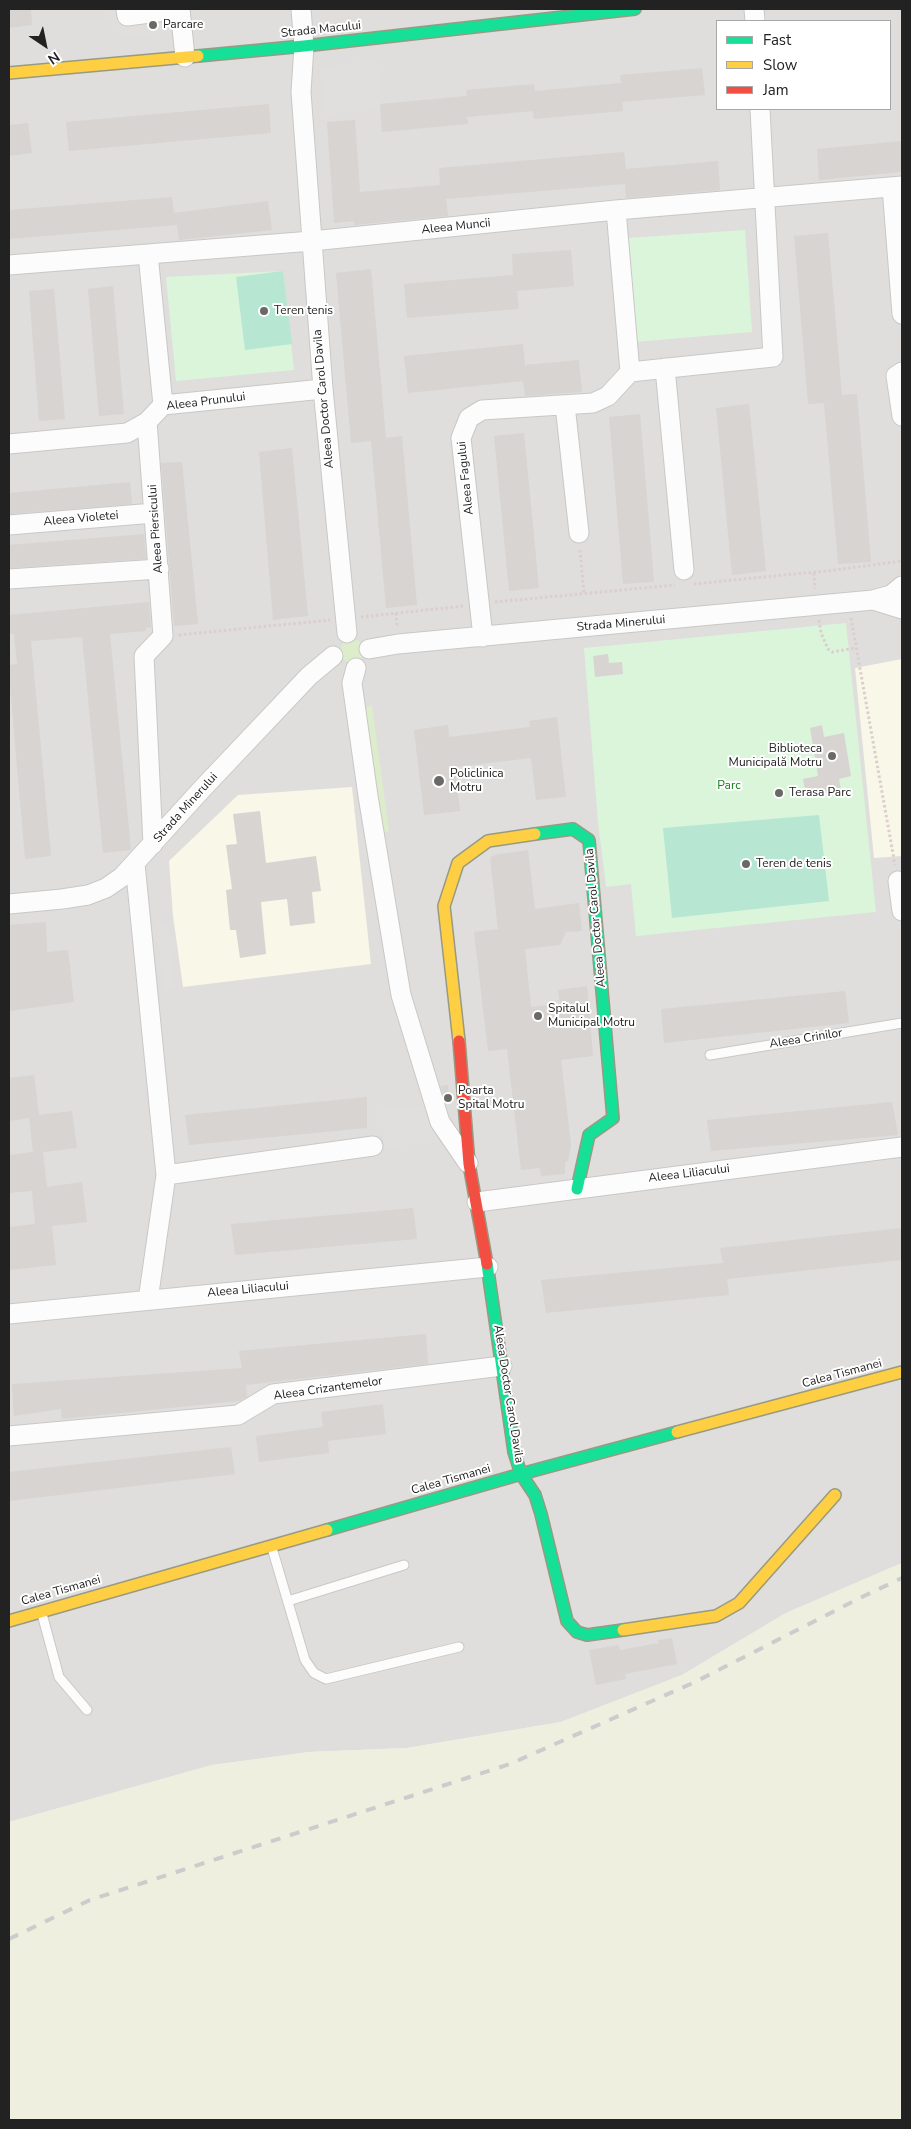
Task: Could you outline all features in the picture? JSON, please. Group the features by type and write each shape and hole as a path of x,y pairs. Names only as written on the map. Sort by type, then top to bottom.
{"street":[{"path":"126,9 127,16 180,9 185,57"},
{"name":"Aleea Doctor Carol Davila","path":"301,9 304,46 301,92 323,389 347,625"},
{"name":"Strada Macului","path":"9,73 304,46 572,13 635,9"},
{"path":"616,210 630,372 774,356 760,110"},
{"path":"897,187 902,314"},
{"name":"Aleea Muncii","path":"9,265 312,241 616,210 897,187"},
{"path":"148,254 163,405"},
{"path":"664,368 682,580"},
{"name":"Aleea Fagului","path":"483,637 461,438 469,418 482,410 593,403 608,396 630,372"},
{"path":"902,372 896,376 902,416"},
{"name":"Aleea Prunului","path":"9,444 127,433 148,422 163,405 323,389"},
{"path":"565,405 579,533"},
{"name":"Aleea Piersicului","path":"148,422 163,636"},
{"name":"Aleea Violetei","path":"9,524 154,513"},
{"path":"9,579 159,569"},
{"name":"Strada Minerului","path":"369,649 398,644 873,600 891,595 902,586"},
{"name":"Strada Minerului","path":"873,600 902,609"},
{"path":"347,625 367,642 369,649 369,655 364,663 356,668 348,669 341,666 333,656 333,645 347,625"},
{"path":"153,844 144,656 163,636"},
{"name":"Strada Minerului","path":"9,904 62,899 88,894 106,888 122,877 309,676 333,656"},
{"name":"Aleea Doctor Carol Davila","path":"356,668 352,682 368,796 401,995 440,1122 469,1164"},
{"name":"Aleea Doctor Carol Davila","path":"578,1189 589,1135 613,1118 589,840 572,829 488,841 458,863 444,906 461,1064 469,1164 488,1267 514,1452 522,1474 535,1495 541,1514 567,1621 577,1632 587,1635 716,1616 739,1603 836,1495"},
{"path":"135,864 166,1175 148,1300"},
{"path":"898,881 902,911"},
{"path":"166,1175 373,1146"},
{"name":"Aleea Liliacului","path":"477,1202 902,1147"},
{"name":"Aleea Liliacului","path":"9,1314 488,1267"},
{"name":"Aleea Crizantemelor","path":"9,1436 238,1415 273,1394 502,1366"},
{"name":"Calea Tismanei","path":"9,1621 522,1474 902,1372"}],"lane":[{"name":"Aleea Crinilor","path":"710,1055 902,1023"},
{"path":"272,1546 305,1660 314,1673 326,1679 459,1646"},
{"path":"288,1601 404,1565"},
{"path":"41,1612 59,1677 88,1710"}],"path":[{"path":"579,533 584,594"},
{"path":"163,636 347,625 479,604 584,594 682,580 835,570 902,561"},
{"path":"848,602 898,881"}],"shaded area":[{"path":"9,9 902,9 902,1563 786,1613 682,1675 561,1722 407,1748 309,1752 212,1765 9,1822"},
{"name":"Parcare","path":"105,9 199,9 200,14 187,16 187,29 120,38 118,20 106,21"},
{"path":"377,61 380,109 324,114 320,67"},
{"path":"902,659 902,856 874,858 855,668"},
{"path":"352,787 371,964 183,987 173,916 169,861 238,795"},
{"path":"156,921 167,922 174,989 164,990"},
{"path":"382,1106 430,1106 438,1142 384,1147"}],"green space":[{"path":"745,230 752,332 635,342 628,238"},
{"path":"283,271 294,370 176,381 166,277"},
{"name":"Teren tenis","path":"283,271 292,344 245,350 236,277"},
{"name":"Parc","path":"846,623 876,912 636,936 631,884 606,887 598,822 584,648"},
{"path":"352,639 360,643 364,651 360,659 352,663 344,659 340,651 344,643"},
{"path":"372,706 389,831 381,833 362,707"},
{"name":"Teren de tenis","path":"819,815 829,901 672,918 663,828"},
{"path":"902,1563 902,2120 9,2120 9,1822 212,1765 309,1752 407,1748 561,1722 682,1675 786,1613"}],"building":[{"path":"9,9 31,9 32,25 9,28"},
{"path":"702,68 705,95 622,102 623,111 534,119 533,111 467,117 468,124 382,132 380,104 467,96 466,90 534,84 535,91 621,83 620,75"},
{"path":"269,104 271,133 69,151 66,122"},
{"path":"355,120 360,192 440,185 439,168 624,152 626,169 718,161 720,190 626,198 625,184 446,199 448,216 354,225 354,221 334,223 327,122"},
{"path":"28,123 32,153 9,156 9,125"},
{"path":"902,141 902,172 819,180 817,149"},
{"path":"172,197 174,213 268,201 272,230 179,240 177,225 9,239 9,210"},
{"path":"828,233 842,395 857,394 871,562 838,564 824,403 808,404 794,236"},
{"path":"571,250 574,286 517,291 519,309 407,318 404,284 513,275 512,254"},
{"path":"371,269 386,438 402,436 417,605 386,608 371,441 351,443 336,273"},
{"path":"113,286 124,414 99,416 88,289"},
{"path":"54,289 65,419 39,421 29,291"},
{"path":"523,344 525,365 579,360 582,392 525,396 523,381 408,393 404,356"},
{"path":"749,404 766,571 732,575 716,408"},
{"path":"640,414 654,582 623,584 609,417"},
{"path":"524,433 539,588 509,591 494,436"},
{"path":"292,448 308,616 273,620 259,452"},
{"path":"182,462 198,624 174,626 161,463"},
{"path":"130,482 132,504 9,514 9,493"},
{"path":"144,534 146,559 10,568 9,545"},
{"path":"149,602 151,627 146,628 146,631 110,634 131,850 103,853 82,637 31,641 51,856 25,859 9,674 9,665 17,664 14,634 9,634 9,615"},
{"path":"608,654 609,663 622,662 623,674 595,677 593,656"},
{"name":"Policlinica Motru","path":"557,717 566,797 536,800 531,758 455,767 460,811 424,815 414,730 448,725 449,737 530,727 529,721"},
{"name":"Biblioteca Municipală Motru","path":"822,725 824,737 844,733 851,776 839,779 841,790 806,796 803,779 818,776 810,728"},
{"path":"260,811 266,863 316,856 321,891 312,892 315,923 290,926 287,899 261,902 266,954 240,958 236,930 230,930 226,890 232,889 226,845 237,844 233,814"},
{"name":"Spitalul Municipal Motru","path":"528,850 535,909 579,903 582,931 566,932 560,945 525,949 531,1007 560,1004 558,990 587,986 593,1056 561,1060 571,1145 568,1161 565,1162 565,1174 541,1176 540,1168 521,1170 507,1049 488,1051 474,932 498,929 490,858 494,855"},
{"path":"46,922 47,952 68,950 74,1002 9,1011 9,925"},
{"path":"845,991 849,1023 664,1043 661,1009"},
{"path":"34,1075 39,1115 72,1111 77,1148 43,1152 47,1187 82,1182 87,1222 52,1226 56,1265 9,1270 9,1227 35,1224 32,1191 9,1193 9,1155 33,1152 29,1118 9,1121 9,1078"},
{"path":"448,1085 449,1103 446,1104 441,1086"},
{"path":"367,1097 367,1128 189,1145 185,1115"},
{"path":"892,1102 898,1135 711,1151 707,1120"},
{"path":"413,1208 417,1239 235,1255 231,1224"},
{"path":"902,1228 902,1260 727,1279 729,1295 546,1313 541,1280 723,1263 720,1248"},
{"path":"426,1334 428,1364 246,1385 247,1397 239,1401 62,1419 61,1409 14,1416 12,1384 242,1368 239,1351"},
{"path":"383,1404 386,1434 328,1441 329,1453 259,1462 256,1436 323,1427 321,1412"},
{"path":"231,1447 235,1474 9,1501 9,1472"},
{"path":"672,1638 677,1664 625,1674 626,1679 596,1685 589,1650 619,1645 620,1650 659,1643 658,1640"}],"railway":[{"path":"9,1939 90,1900 510,1764 695,1682 902,1578"}],"traffic: fast":[{"path":"198,56 635,9"},
{"path":"535,834 573,829 589,840 613,1118 589,1135 577,1189"},
{"path":"487,1264 514,1452 521,1474 535,1495 541,1514 567,1621 577,1632 587,1635 623,1630"},
{"path":"327,1530 521,1474 677,1432"}],"traffic: slow":[{"path":"9,73 198,56"},
{"path":"459,1041 444,906 458,863 488,841 535,834"},
{"path":"677,1432 902,1372"},
{"path":"623,1630 716,1616 739,1603 835,1495"},
{"path":"9,1621 327,1530"}],"traffic: jam":[{"path":"459,1041 469,1164 487,1264"}],"place":[{"name":"Parcare","path":"153,25"},
{"name":"Teren tenis","path":"264,311"},
{"name":"Biblioteca Municipală Motru","path":"832,756"},
{"name":"Policlinica Motru","path":"439,781"},
{"name":"Terasa Parc","path":"779,793"},
{"name":"Teren de tenis","path":"746,864"},
{"name":"Spitalul Municipal Motru","path":"538,1016"},
{"name":"Poarta Spital Motru","path":"448,1098"}]}
